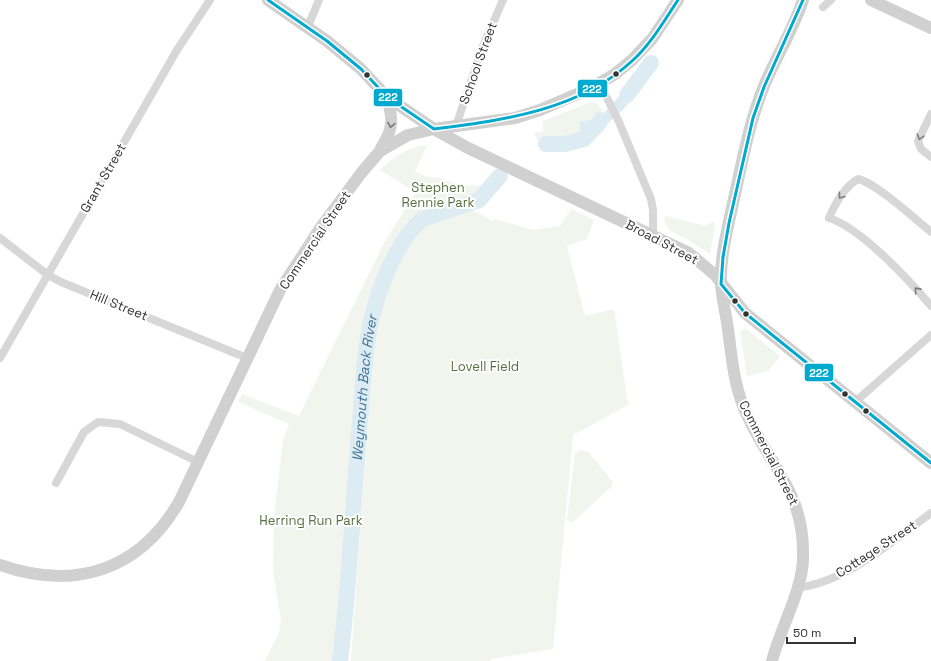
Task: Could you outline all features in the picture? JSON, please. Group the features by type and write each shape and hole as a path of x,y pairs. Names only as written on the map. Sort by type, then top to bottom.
{"main road":[{"name":"Broad Street","path":"268,0 308,26 361,69 387,97 434,129 480,153 653,235 693,256 711,271 745,313 931,463"},
{"name":"Commercial Street","path":"0,565 33,575 55,577 88,574 112,566 143,548 162,528 179,502 275,298 304,252 358,177 380,151 408,135 434,129 496,121 540,110 600,84 624,67 642,50 656,33 678,0"},
{"name":"Commercial Street","path":"772,661 781,631 797,588 802,570 804,549 797,509 786,482 754,430 742,402 733,369 721,284 723,256 730,218 746,145 758,101 803,0"},
{"path":"871,0 931,28"},
{"path":"380,151 389,134 392,122 387,97"}],"street":[{"name":"Grant Street","path":"0,358 177,50 210,0"},
{"path":"308,26 318,0"},
{"name":"School Street","path":"456,126 483,46 503,0"},
{"path":"823,7 831,0"},
{"path":"600,84 619,122 651,199 653,210 653,235"},
{"path":"931,114 918,141 921,149 931,157"},
{"path":"931,232 866,182 858,179 853,182 839,198 829,218 852,228 902,274 931,306"},
{"name":"Hill Street","path":"0,238 48,275 247,358"},
{"path":"855,402 931,335"},
{"path":"56,482 84,432 98,422 120,424 198,462"},
{"name":"Cottage Street","path":"797,588 816,585 848,570 890,543 931,512"}],"green space":[{"path":"595,102 604,113 594,119 579,122 582,136 538,142 534,133 543,131 543,121"},
{"name":"Herring Run Park","path":"427,145 415,171 427,177 439,178 461,185 489,186 479,196 430,214 427,207 405,234 398,246 364,321 361,344 341,617 336,661 265,661 279,633 281,622 273,569 274,518 283,441 289,424 238,402 242,394 299,416 385,241 416,192 380,170 402,153 413,148"},
{"name":"Lovell Field","path":"571,209 594,220 587,239 567,246 585,316 614,309 627,399 630,404 573,435 553,649 490,659 490,661 351,661 376,311 394,265 406,242 421,224 427,220 458,210 473,211 492,221 495,219 534,230 560,226"},
{"path":"665,216 706,226 714,221 715,226 710,254 687,239 669,230 664,221"},
{"path":"745,328 780,356 768,371 747,376 740,332"},
{"path":"580,450 589,453 613,482 612,486 573,522 570,522 567,520 575,454"}],"shaded area":[{"path":"641,78 634,95 626,107 609,122 601,133 586,142 582,138 579,122 594,119 596,112 604,113 628,86"}],"waterway":[{"name":"Weymouth Back River","path":"627,95 651,63"},
{"name":"Weymouth Back River","path":"546,144 565,144 584,139 599,123"},
{"name":"Weymouth Back River","path":"340,661 349,572 365,356 369,330 379,292 398,250 414,227 423,219 479,200 500,176"}],"transit line":[{"name":"222","path":"268,0 327,41 361,69 387,97 434,129 513,117 564,102 588,91 611,78 639,54 657,32 678,0"},
{"name":"222","path":"803,0 764,87 753,118 729,223 723,257 721,284 745,313 931,463"}],"park label":[{"name":"Stephen Rennie Park","path":"438,194"}]}
